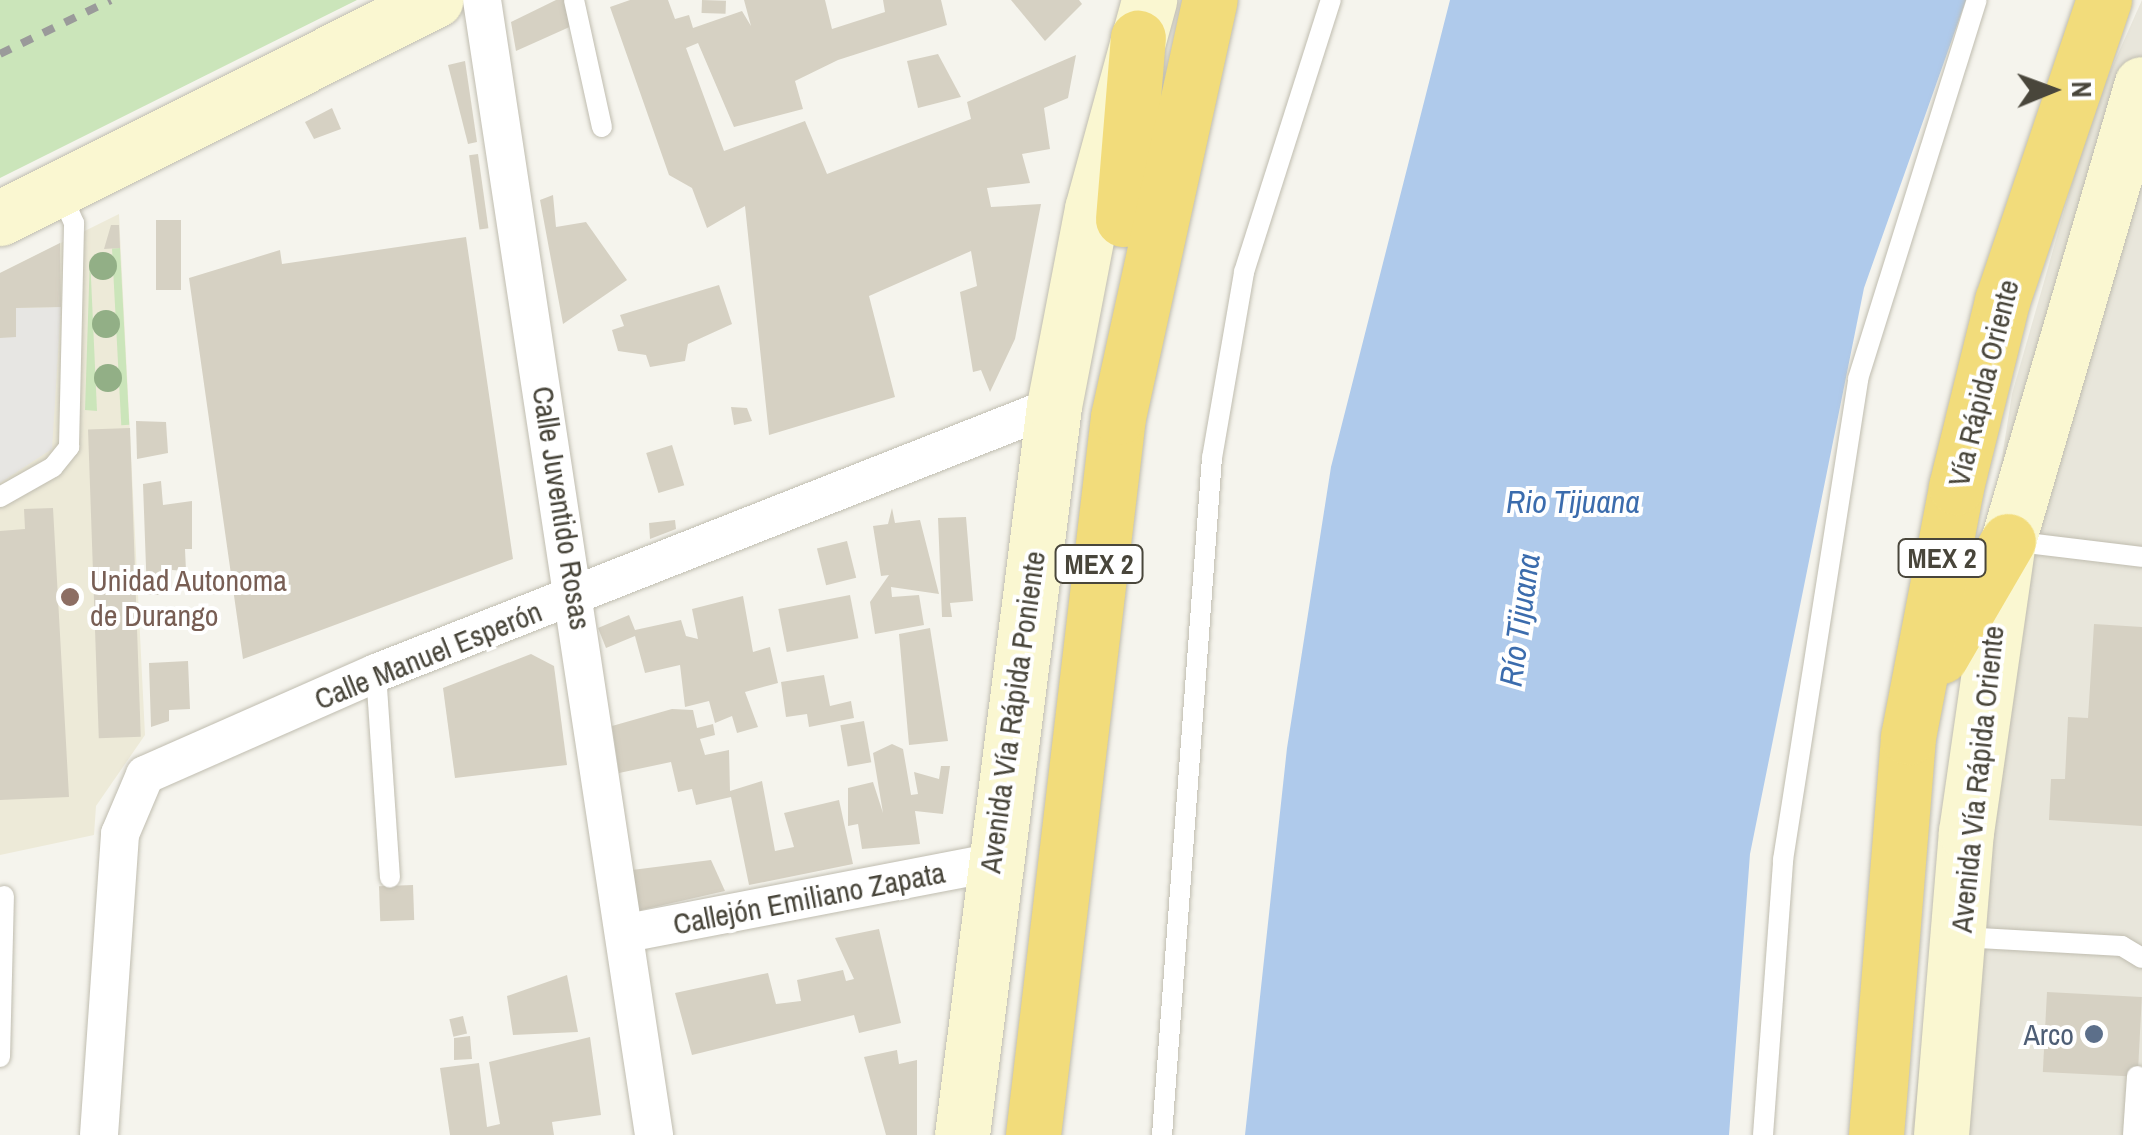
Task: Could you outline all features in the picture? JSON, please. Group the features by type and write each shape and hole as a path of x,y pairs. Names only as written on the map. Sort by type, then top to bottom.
{"highway":[{"name":"MEX 2","path":"1033,1135 1118,417 1210,0"},
{"name":"Vía Rápida Oriente","path":"1876,1135 1908,738 2002,301 2104,0"},
{"path":"1073,774 1067,629 1134,136 1144,19"},
{"path":"1908,738 1963,610 2008,541"}],"main road":[{"path":"0,218 436,0"},
{"name":"Avenida Vía Rápida Poniente","path":"962,1135 991,864 1054,406 1092,209 1144,19"},
{"name":"Avenida Vía Rápida Oriente","path":"1941,1135 1958,937 2008,541 2142,84"}],"street":[{"name":"Calle Juventido Rosas","path":"482,0 576,597 654,1135"},
{"name":"Calle Manuel Esperón","path":"99,1135 120,834 145,775 376,672 576,597 1054,406"},
{"name":"Callejón Emiliano Zapata","path":"626,933 991,864"}],"lane":[{"path":"574,0 602,127"},
{"path":"1162,1135 1212,458 1244,272 1331,0"},
{"path":"1763,1135 1784,860 1858,379 1977,0"},
{"path":"0,498 53,467 69,446 74,223 59,190"},
{"path":"2008,541 2142,557"},
{"path":"376,672 390,878"},
{"path":"0,1057 4,896"},
{"path":"1958,937 2122,946 2142,958"},
{"path":"2133,1135 2137,1076"}],"shaded area":[{"path":"2142,0 2142,1135 1911,1135 1950,791 2012,394 2093,110"},
{"name":"Unidad Autonoma de Durango","path":"119,214 145,735 96,806 94,835 0,855 0,273"},
{"path":"61,307 52,449 0,483 0,338 16,308"}],"green space":[{"path":"0,0 357,0 0,178"},
{"path":"112,248 120,248 129,425 121,425"},
{"path":"90,256 97,411 85,410"}],"water":[{"name":"Rio Tijuana","path":"1450,0 1966,0 1864,288 1750,854 1729,1135 1245,1135 1287,748 1331,467"}],"building":[{"path":"556,0 569,0 574,25 516,51 511,22"},
{"path":"630,0 668,0 675,19 689,15 693,28 742,11 751,26 744,0 825,0 832,29 885,12 883,0 941,0 947,25 838,60 795,81 803,109 734,127 698,43 686,48 724,151 805,121 827,174 971,119 967,102 1076,55 1068,98 1044,108 1050,149 1022,154 1030,183 987,188 991,207 1041,204 1015,339 990,392 981,370 973,372 960,292 977,286 971,251 869,296 895,397 769,435 745,206 707,228 692,188 669,175 610,7"},
{"path":"702,0 726,1 726,14 702,13"},
{"path":"1011,0 1079,0 1082,4 1045,41"},
{"path":"938,54 961,97 918,108 907,61"},
{"path":"465,61 477,142 468,144 448,65"},
{"path":"332,108 341,129 314,139 305,122"},
{"path":"478,154 488,228 480,230 469,155"},
{"path":"553,195 556,227 586,222 627,280 563,324 540,200"},
{"path":"156,220 181,220 181,290 156,290"},
{"path":"111,225 119,225 120,248 104,249"},
{"path":"466,237 513,559 243,659 189,278 280,250 282,264"},
{"path":"60,243 61,307 16,308 16,337 0,338 0,273"},
{"path":"719,285 732,324 688,344 685,361 650,367 646,355 618,351 612,330 624,326 620,315"},
{"path":"731,407 747,408 752,421 734,425"},
{"path":"136,421 166,422 168,453 137,459"},
{"path":"130,428 141,737 99,738 88,429"},
{"path":"672,445 684,485 658,493 646,453"},
{"path":"161,481 163,505 192,501 192,549 185,549 186,571 172,570 172,595 147,595 143,484"},
{"path":"53,508 69,797 0,800 0,531 25,529 24,509"},
{"path":"892,508 895,523 920,520 939,594 891,587 892,597 919,595 924,625 875,634 870,602 889,575 881,576 873,526 888,524"},
{"path":"966,517 973,601 950,603 952,617 942,617 938,518"},
{"path":"675,520 676,529 650,539 649,523"},
{"path":"847,541 856,578 826,585 817,548"},
{"path":"850,595 858,638 787,652 778,609"},
{"path":"743,596 753,652 770,647 778,683 745,692 758,727 737,733 732,716 715,723 709,701 685,707 680,665 645,673 635,636 606,648 598,628 629,615 635,630 681,620 686,636 698,639 692,609"},
{"path":"2094,624 2142,627 2142,826 2049,820 2051,779 2065,779 2068,717 2088,718"},
{"path":"930,628 948,741 909,745 899,634"},
{"path":"531,654 554,666 567,765 455,778 443,688"},
{"path":"188,661 190,709 169,710 169,721 151,727 149,663"},
{"path":"824,675 830,706 851,701 854,718 809,727 807,714 786,717 781,682"},
{"path":"672,709 693,710 697,728 713,724 715,735 700,739 705,755 729,750 730,791 762,781 775,851 794,847 784,813 839,800 853,864 749,885 731,797 696,805 692,789 678,792 671,762 619,773 612,726"},
{"path":"864,721 871,762 848,767 840,725"},
{"path":"892,744 903,749 911,795 918,794 914,772 939,779 941,766 950,766 943,814 915,811 920,844 862,849 858,824 848,826 848,788 873,782 883,813 873,753"},
{"path":"711,860 725,891 637,911 632,870"},
{"path":"413,885 414,920 380,921 379,886"},
{"path":"879,929 901,1023 859,1033 854,1015 692,1055 675,993 768,973 776,1004 801,1001 797,980 843,970 846,981 854,979 835,938"},
{"path":"567,975 578,1032 513,1035 507,996"},
{"name":"Arco","path":"2047,992 2142,997 2138,1077 2043,1072"},
{"path":"463,1016 467,1034 453,1037 449,1019"},
{"path":"470,1036 472,1059 454,1060 454,1038"},
{"path":"590,1037 601,1115 552,1122 554,1135 450,1135 440,1068 479,1063 487,1127 500,1124 489,1062"},
{"path":"897,1050 899,1064 917,1060 917,1135 886,1135 864,1057"}],"railway":[{"path":"0,54 111,0"}],"place":[{"name":"Unidad Autonoma de Durango","path":"70,597"},
{"name":"Arco","path":"2094,1034"}],"water label":[{"name":"Río Tijuana","path":"1520,620"}]}
